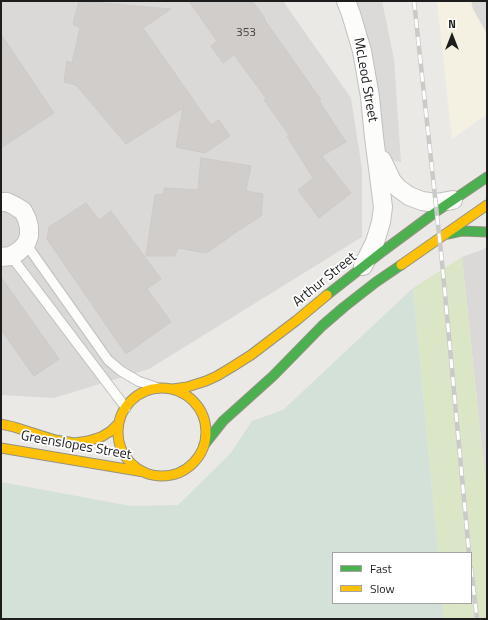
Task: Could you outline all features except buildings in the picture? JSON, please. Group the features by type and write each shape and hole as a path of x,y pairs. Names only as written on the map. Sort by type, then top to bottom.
{"street":[{"name":"McLeod Street","path":"346,1 362,51 370,97 383,207 381,222 375,242 363,267"},
{"name":"McLeod Street","path":"374,137 382,160 392,181 398,188 409,196 422,201 436,203 453,200"},
{"name":"Arthur Street","path":"173,390 206,382 232,367 285,330 383,251 437,211 487,178"},
{"path":"1,202 8,202 22,211 27,218 29,227 29,236 26,244 20,251 6,256"},
{"path":"204,445 206,431 204,417 196,404 186,395 173,390 158,388 140,394 132,400 126,408 119,423 118,435 121,447 127,458 136,467 147,473 161,476 175,474 188,468 198,457 204,445 223,421 272,376 322,326 376,282 487,205"},
{"path":"445,235 462,231 487,232"},
{"name":"Greenslopes Street","path":"1,424 55,440 75,443 101,437 111,431 119,423"},
{"path":"1,444 36,453"},
{"name":"Greenslopes Street","path":"1,448 147,473"}],"lane":[{"path":"26,244 108,360 121,371 138,381 158,388"},
{"path":"6,256 126,408"}],"shaded area":[{"path":"1,1 283,1 351,98 362,169 362,237 149,369 54,398 1,395"},
{"path":"356,1 382,1 394,59 401,162 387,159 369,55"},
{"path":"437,1 487,1 487,114 452,139"},
{"path":"471,1 487,1 487,34 473,9"},
{"path":"487,247 487,498 462,257"},
{"path":"413,288 438,552 332,552 332,604 442,604 444,619 1,619 1,482 131,506 178,505 230,454 252,421 283,410"}],"green space":[{"path":"462,257 487,498 487,619 444,619 442,604 472,604 472,552 438,552 413,288"}],"railway":[{"path":"414,1 442,262 469,552"},
{"path":"472,576 477,619"}],"traffic: fast":[{"path":"327,295 437,211 487,177"},
{"path":"449,234 462,231 487,232"},
{"path":"204,445 223,421 273,376 322,326 376,282 401,265"}],"traffic: slow":[{"path":"401,265 487,205"},
{"path":"173,389 187,387 206,381 232,367 251,355 327,295"},
{"path":"162,388 179,392 193,401 202,415 206,432 202,449 193,463 179,472 162,476 145,472 131,463 122,449 118,432 122,415 131,401 145,392 162,388"},
{"path":"1,424 55,440 75,443 101,437 111,431 119,423"},
{"path":"1,448 144,472"}]}
